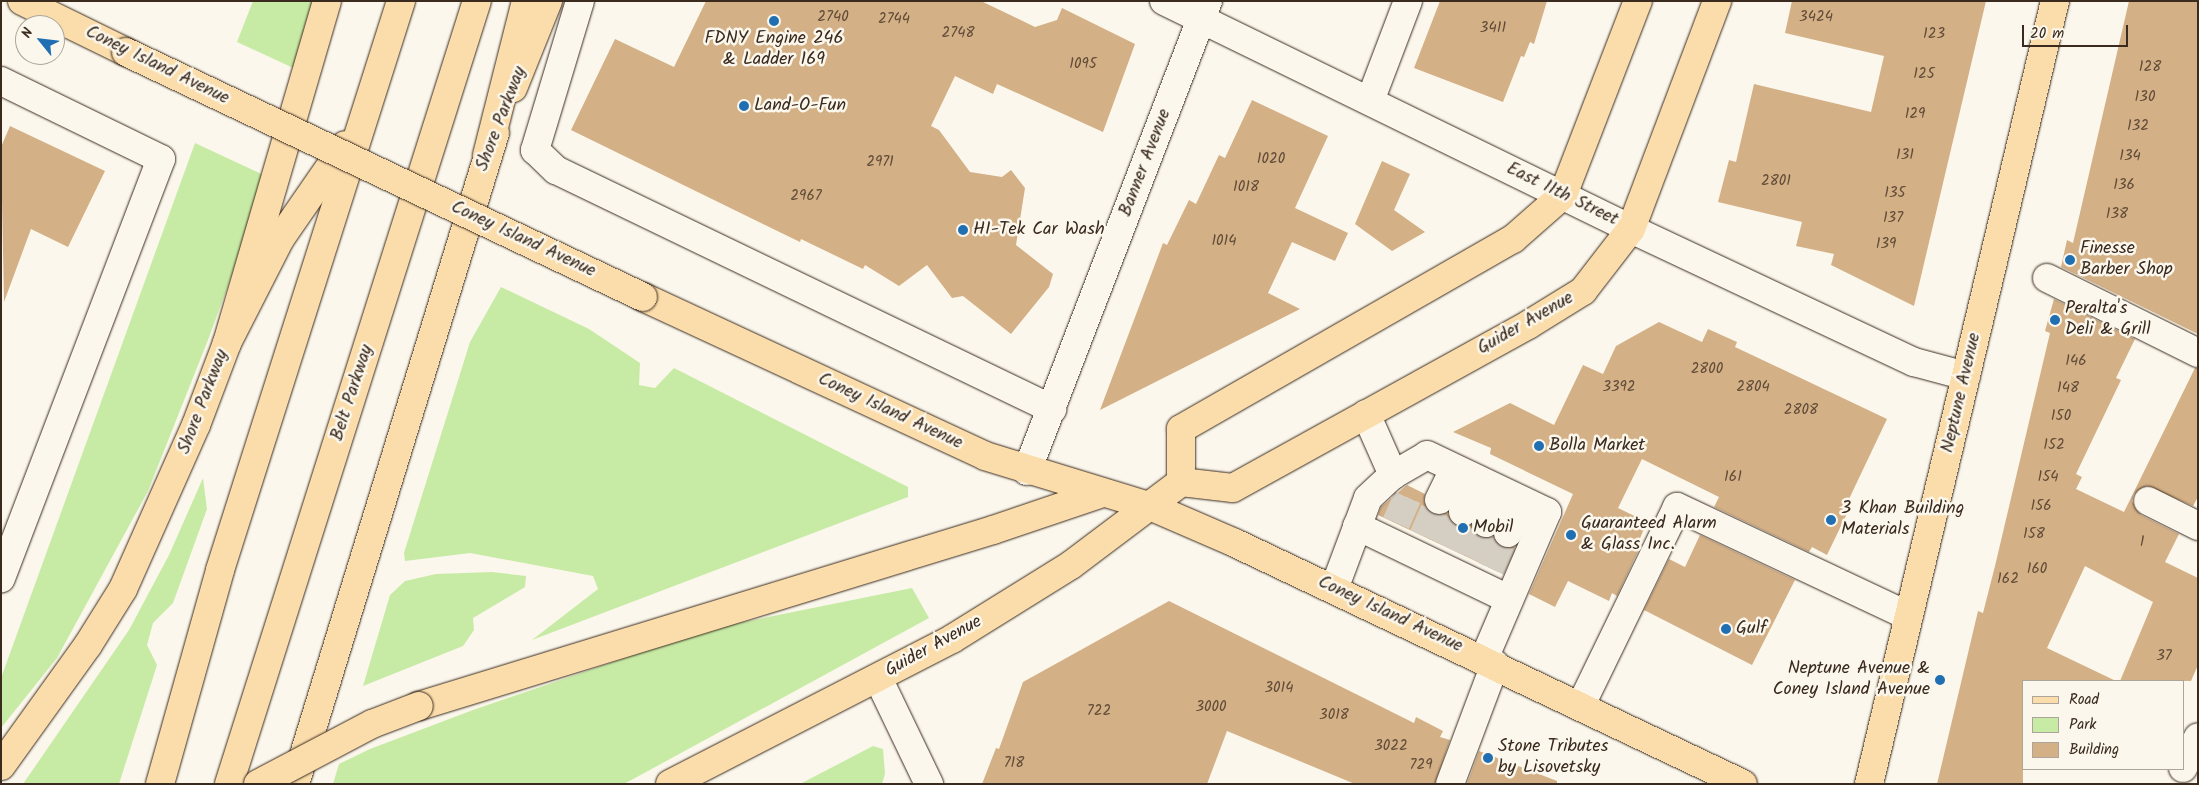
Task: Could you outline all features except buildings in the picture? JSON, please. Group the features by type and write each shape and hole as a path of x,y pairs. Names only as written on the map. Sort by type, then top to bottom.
{"main road":[{"name":"Coney Island Avenue","path":"22,1 643,297 985,456 1027,471 1152,507 1489,661 1743,784"},
{"name":"Shore Parkway","path":"1,766 88,645 123,589 189,444 227,343 327,1"},
{"path":"160,784 220,570 400,1"},
{"name":"Belt Parkway","path":"229,784 476,1"},
{"path":"487,154 526,1"},
{"name":"Shore Parkway","path":"295,784 487,154 548,1"},
{"path":"1181,482 1180,429 1513,239 1563,195 1638,1"},
{"name":"Guider Avenue","path":"670,784 961,634 1071,564 1152,507 1181,482 1232,488 1528,325 1583,290 1632,229 1717,1"},
{"name":"Neptune Avenue","path":"1869,784 2055,1"},
{"path":"227,343 280,239 360,123"},
{"path":"258,784 372,724 419,706 993,530 1102,493"}],"street":[{"name":"Shore Parkway","path":"580,1 535,150 556,170 1052,409"},
{"name":"East 11th Street","path":"1164,1 1204,10 1370,102 1632,229 1914,362 1966,376"},
{"path":"1370,102 1408,1"},
{"name":"Banner Avenue","path":"1052,409 1204,10"},
{"path":"1,81 161,159 1,579"},
{"path":"2047,278 2198,353"},
{"path":"1027,471 1052,409"},
{"path":"1366,414 1403,481"},
{"path":"1334,589 1368,498 1403,481 1427,456 1546,512 1509,599 1450,784"},
{"path":"1454,468 1474,517"},
{"path":"1474,517 1501,491"},
{"path":"1474,517 1501,491"},
{"path":"2148,501 2198,526"},
{"path":"1581,705 1677,507 1909,616"},
{"path":"1357,526 1392,532 1454,561 1509,599"},
{"path":"878,678 929,784"},
{"path":"2184,766 2198,737"},
{"path":"2175,784 2182,770"}],"green space":[{"path":"253,1 321,1 302,72 237,42"},
{"path":"195,143 268,177 208,340 148,491 57,658 1,728 1,678"},
{"path":"501,287 589,329 640,363 639,385 655,388 674,368 908,487 908,497 532,640 598,589 593,576 470,553 405,561 404,553 470,342"},
{"path":"203,478 207,509 173,603 153,623 147,645 157,665 119,784 23,784 129,630 169,555"},
{"path":"492,572 526,576 525,587 473,618 474,630 463,646 363,686 390,595 405,581 436,574"},
{"path":"912,588 929,618 624,784 333,784 339,764 370,749 473,710 709,629"},
{"path":"873,746 883,749 885,774 882,784 800,784"}],"tunnel":[{"path":"1396,523 1412,487"},
{"path":"1423,536 1439,500"},
{"path":"1446,547 1463,512"},
{"path":"1470,558 1486,523"},
{"path":"1491,569 1508,533"}],"place":[{"name":"FDNY Engine 246 & Ladder 169","path":"774,21"},
{"name":"Land-O-Fun","path":"744,106"},
{"name":"HI-Tek Car Wash","path":"963,230"},
{"name":"Finesse Barber Shop","path":"2070,260"},
{"name":"Peralta's Deli & Grill","path":"2055,320"},
{"name":"Bolla Market","path":"1539,446"},
{"name":"3 Khan Building Materials","path":"1831,520"},
{"name":"Mobil","path":"1463,528"},
{"name":"Guaranteed Alarm & Glass Inc.","path":"1571,535"},
{"name":"Gulf","path":"1726,629"},
{"name":"Neptune Avenue & Coney Island Avenue","path":"1940,680"},
{"name":"Stone Tributes by Lisovetsky","path":"1488,758"}]}
